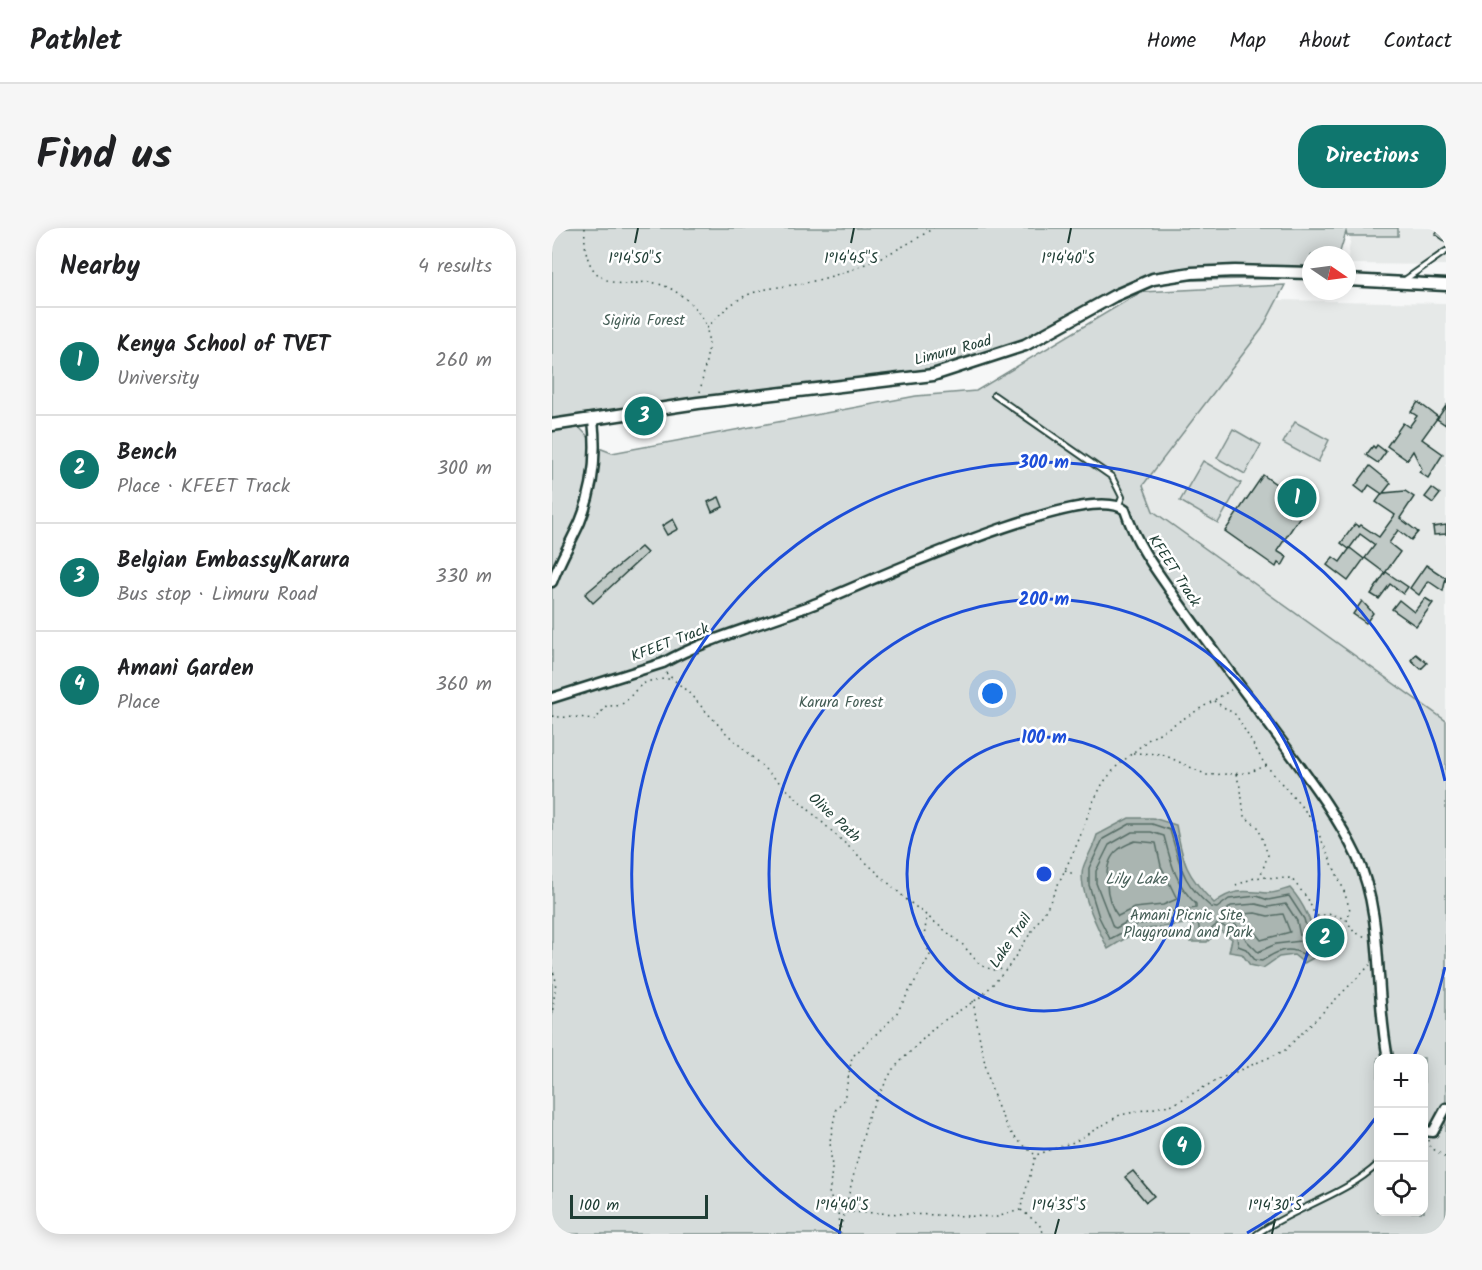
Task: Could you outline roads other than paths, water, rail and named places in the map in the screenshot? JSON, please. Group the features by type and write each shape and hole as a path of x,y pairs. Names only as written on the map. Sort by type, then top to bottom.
{"main road":[{"name":"Limuru Road","path":"552,425 698,403 933,375 1025,345 1114,296 1152,279 1192,273 1302,275"},
{"path":"1356,276 1446,280"},
{"path":"1356,280 1446,285"}],"street":[{"path":"552,582 562,554 580,522 588,491 595,460 593,420"},
{"name":"KFEET Track","path":"552,698 575,693 656,664 1002,527 1071,508 1108,503 1119,506 1125,510 1144,553 1165,586 1302,769 1333,814 1357,857 1366,883 1375,941 1387,1054"},
{"path":"1428,1132 1433,1132 1446,1108"}],"lane":[{"path":"1406,279 1446,251"},
{"path":"994,394 1112,477 1122,496 1119,506"},
{"path":"1257,1234 1272,1223 1322,1201 1374,1168"}],"water":[{"name":"Lily Lake","path":"1129,818 1153,818 1176,825 1187,868 1197,884 1214,903 1233,893 1245,891 1273,893 1290,888 1306,911 1321,954 1304,963 1294,955 1279,957 1263,968 1250,965 1242,954 1229,952 1232,939 1219,930 1207,942 1190,942 1193,923 1139,930 1108,949 1089,907 1082,874 1097,835"}],"place":[{"name":"Belgian Embassy/Karura","path":"644,416"},
{"name":"Kenya School of TVET","path":"1297,498"},
{"name":"Bench","path":"1325,938"},
{"name":"Amani Garden","path":"1182,1146"}],"park label":[{"name":"Sigiria Forest","path":"644,321"},
{"name":"Karura Forest","path":"841,703"},
{"name":"Amani Picnic Site, Playground and Park","path":"1188,924"}]}
